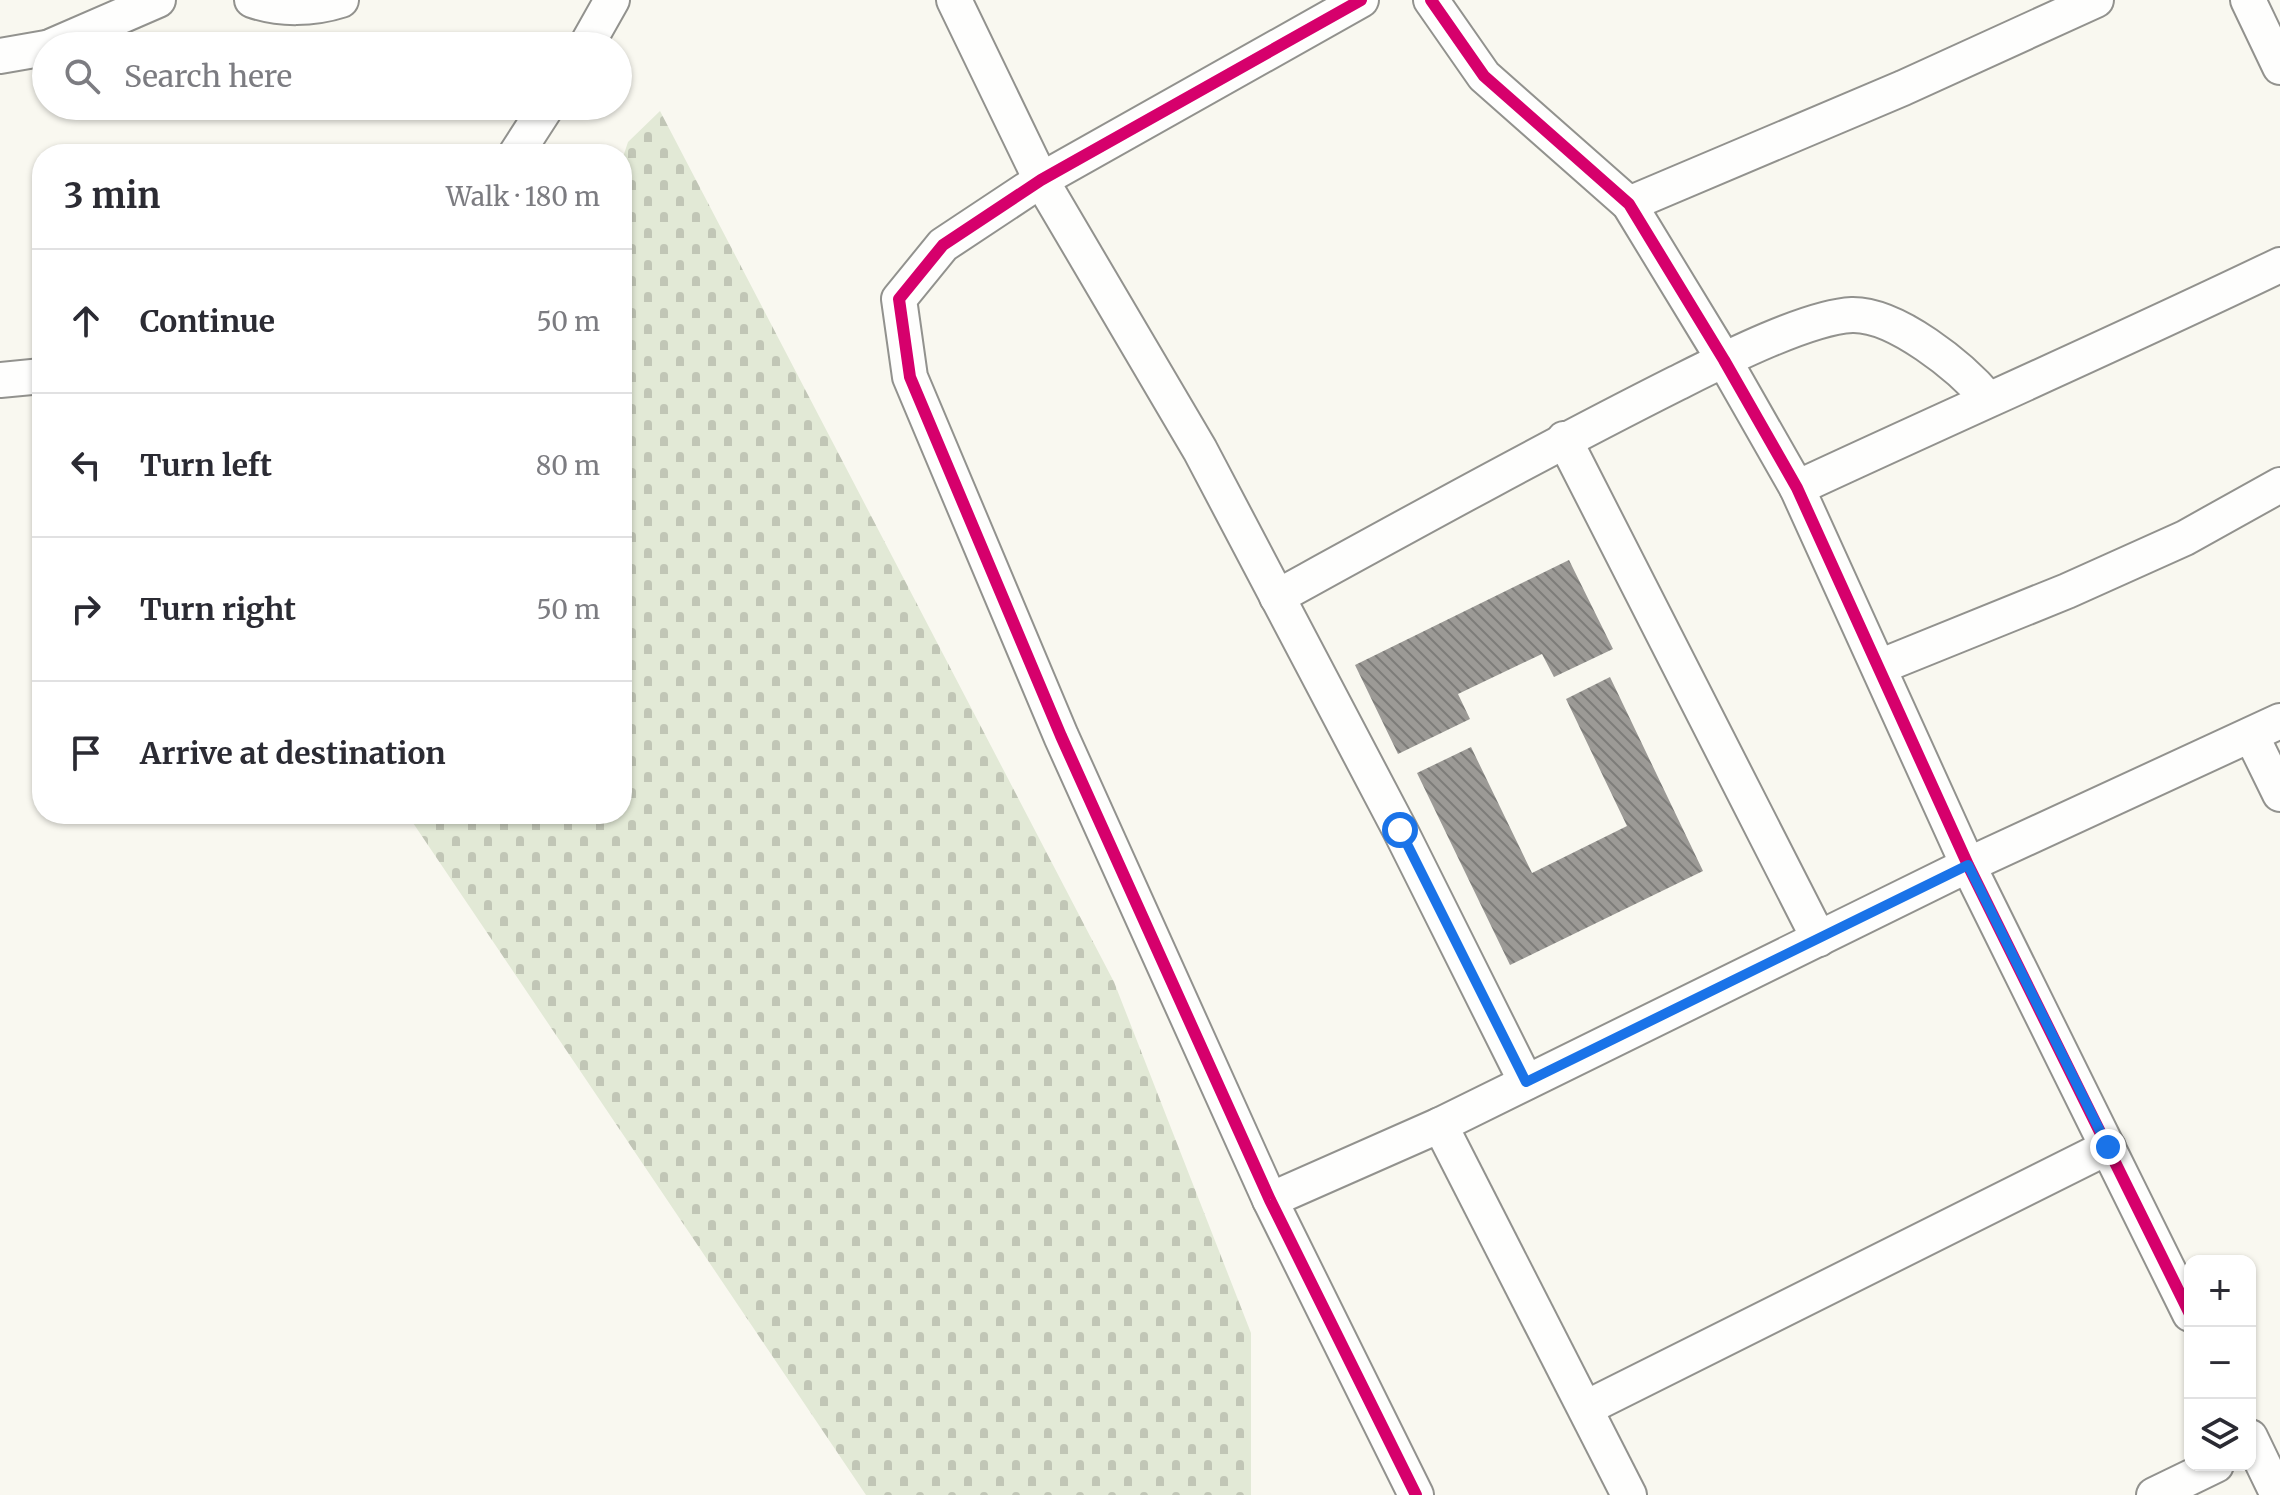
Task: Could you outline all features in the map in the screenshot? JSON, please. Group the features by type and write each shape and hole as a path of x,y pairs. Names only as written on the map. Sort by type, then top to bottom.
{"street":[{"path":"84,32 158,0"},
{"path":"252,0 266,5 318,7 341,0"},
{"path":"594,32 612,0"},
{"path":"954,0 1041,180 1200,450 1526,1082"},
{"path":"1361,0 1041,180 943,245 899,299 910,377 1061,736 1270,1200 1416,1495"},
{"path":"1431,0 1484,76 1629,204 1724,360 1797,488 1968,865 2184,1302"},
{"path":"1629,204 1903,88 2096,0"},
{"path":"2248,0 2280,67"},
{"path":"0,56 32,50"},
{"path":"522,144 538,120"},
{"path":"1797,488 1988,399 2076,364 2280,265"},
{"path":"1277,597 1564,439 1724,360 1798,330 1851,315 1914,336 1976,385 1988,399"},
{"path":"0,380 32,377"},
{"path":"1564,439 1819,939"},
{"path":"1879,667 2094,580 2185,538 2280,485"},
{"path":"1270,1200 1440,1125 1968,865 2266,728 2280,794"},
{"path":"1440,1125 1629,1495"},
{"path":"1586,1408 2108,1147"},
{"path":"2256,1452 2278,1495"},
{"path":"2154,1495 2204,1471"}],"green space":[{"path":"660,111 1114,982 1251,1333 1251,1495 866,1495 414,824 632,824 632,144 628,142"}],"building":[{"path":"1569,560 1613,649 1554,677 1542,654 1458,694 1470,719 1398,754 1355,665"},
{"path":"1610,677 1703,871 1510,965 1417,773 1471,747 1532,873 1627,826 1566,699"}],"cycle path":[{"path":"1361,0 1041,180 943,245 899,299 910,377 1061,736 1270,1200 1416,1495"},
{"path":"1431,0 1484,76 1629,204 1724,360 1797,488 1968,865 2184,1302"}],"route":[{"path":"1400,830 1526,1082 1968,865 2108,1147"}]}
